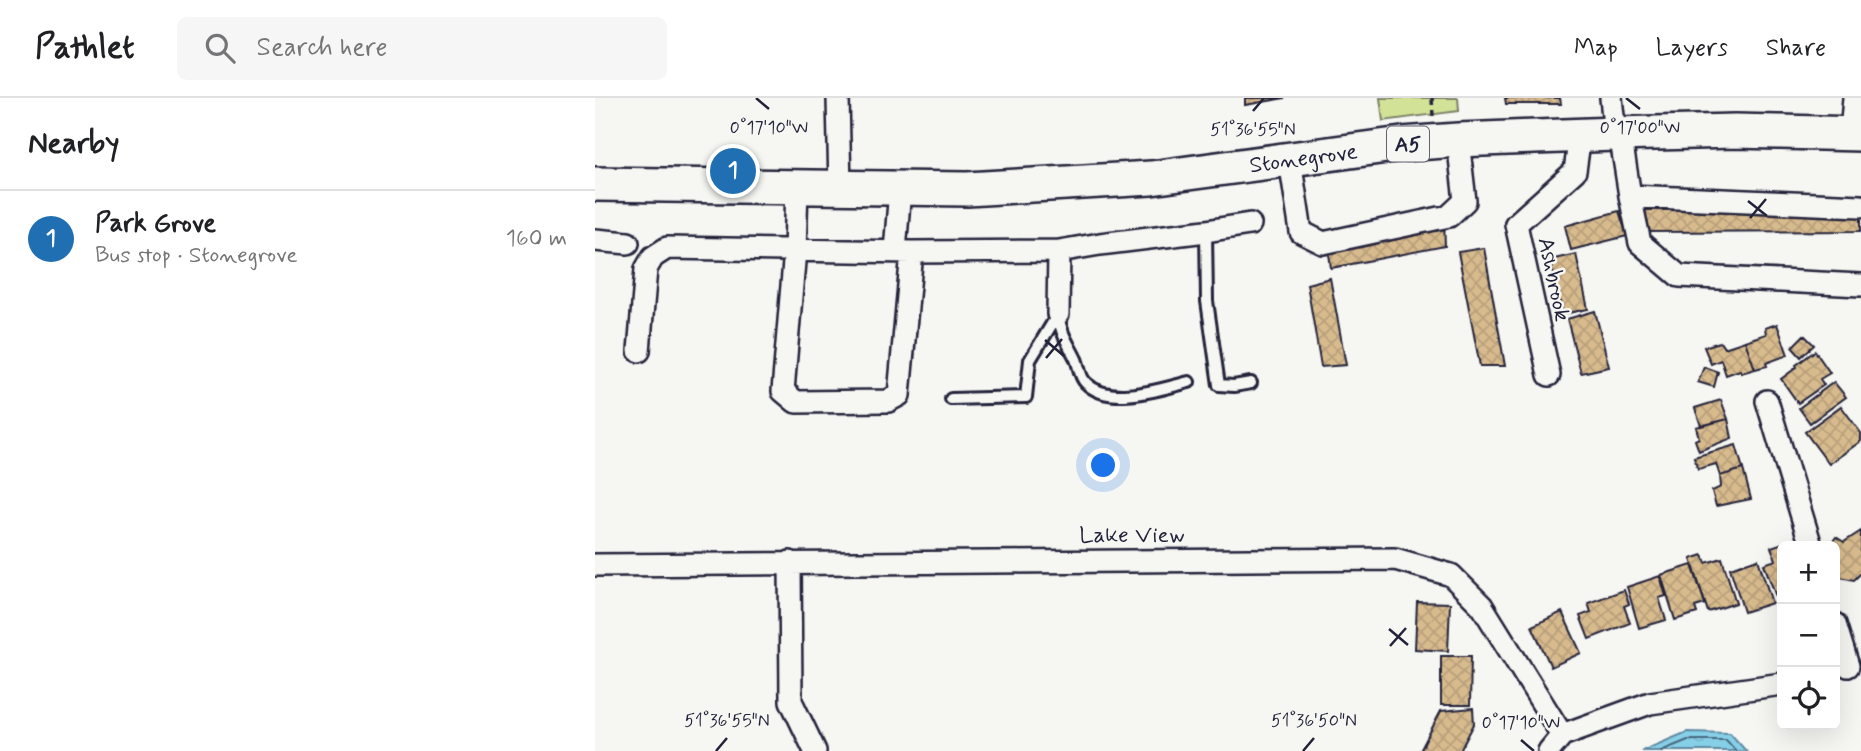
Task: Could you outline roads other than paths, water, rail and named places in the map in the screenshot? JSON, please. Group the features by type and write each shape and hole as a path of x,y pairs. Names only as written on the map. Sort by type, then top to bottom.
{"main road":[{"name":"Stonegrove","path":"900,189 967,189 1151,178 1402,144 1458,140 1735,131 1856,133"},
{"name":"A5","path":"595,184 900,189"}],"street":[{"path":"838,98 840,189"},
{"path":"1611,98 1640,243 1679,276 1861,285"},
{"path":"1854,98 1856,133"},
{"name":"Ashbrook","path":"1549,375 1516,223 1575,171 1580,135"},
{"path":"1290,160 1301,232 1323,243 1449,216 1465,201 1458,140"},
{"path":"797,188 795,250 783,391 796,402 888,401 899,395 904,251 900,189"},
{"path":"1630,196 1861,206"},
{"path":"639,351 646,269 653,257 667,248 1059,251 1250,224"},
{"path":"595,240 628,243"},
{"path":"1058,314 1059,251"},
{"path":"1767,401 1809,541"},
{"name":"Lake View","path":"595,565 1395,559 1451,575 1482,606 1555,743"},
{"path":"790,562 791,701 815,751"},
{"path":"1840,641 1848,667"},
{"path":"1555,743 1650,703 1777,685"}],"lane":[{"path":"1206,231 1207,301 1219,385 1251,383"},
{"path":"1058,314 1061,332 1077,361 1083,382 1100,394 1137,395 1189,382"},
{"path":"950,399 1026,397 1030,359 1058,314"}],"water":[{"path":"1687,732 1730,733 1746,751 1642,751"}],"place":[{"name":"Park Grove","path":"733,171"}]}
